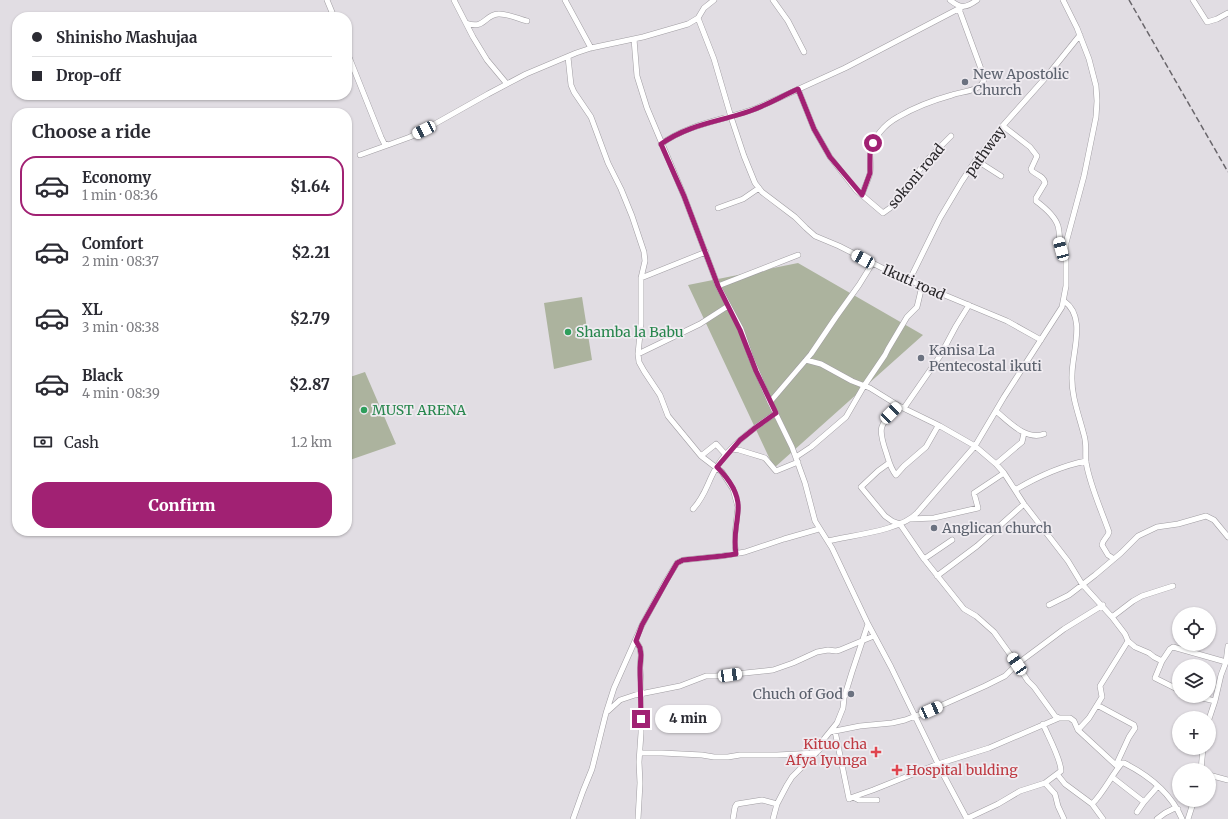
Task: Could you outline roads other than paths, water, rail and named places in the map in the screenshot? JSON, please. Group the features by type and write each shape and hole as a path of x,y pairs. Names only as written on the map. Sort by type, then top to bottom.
{"street":[{"path":"327,0 332,12"},
{"path":"454,0 487,60 507,84"},
{"path":"565,0 591,48"},
{"path":"360,154 388,145 424,130 507,84 568,56 591,48 634,39 688,24 698,18 704,8 714,0"},
{"path":"773,0 788,21 804,52"},
{"path":"950,0 956,5 963,7"},
{"path":"862,195 870,173 870,154 872,148 878,134 885,127 898,116 952,95 976,88 982,84 984,77 972,43 963,7 964,0"},
{"path":"661,144 694,126 731,117 758,108 876,53 977,0"},
{"path":"911,519 960,465 975,446 1062,308 1066,286 1066,243 1084,176 1097,112 1094,74 1080,35 1063,0"},
{"path":"1194,0 1207,22 1228,13"},
{"path":"466,23 474,26 478,25 499,14 527,21"},
{"name":"Ikuti road","path":"698,18 714,59 731,117 751,173 759,188 765,195 795,217 814,236 839,246 872,264 909,281 1007,321 1042,340"},
{"name":"pathway","path":"909,281 940,218 976,160 1080,35"},
{"path":"634,39 637,75 640,87 661,144 684,196 718,286 740,330 770,402 797,460 819,529 828,541 868,624 967,819 998,804 1020,791 1045,783 1061,771 1044,724"},
{"path":"568,56 574,92 591,117 608,164 623,194 644,252 645,261 641,278 638,354 640,364 660,395 668,416 701,456 717,467 733,489 738,502 734,540 736,554"},
{"path":"352,64 381,137 384,143 388,145"},
{"name":"sokoni road","path":"798,89 814,129 830,157 862,195 880,212 887,212 928,159 951,136"},
{"path":"1003,126 1030,147 1037,156 1031,169 1032,172 1045,180 1045,183 1038,194 1036,202 1056,221 1061,249"},
{"path":"976,160 1002,176"},
{"path":"718,208 742,199 759,188"},
{"path":"641,278 706,252"},
{"path":"718,286 798,255"},
{"path":"770,402 811,354 872,264"},
{"path":"732,449 742,450 764,458 776,471 797,460 846,417 907,318 917,307 922,286"},
{"path":"1064,301 1072,309 1077,324 1072,391 1085,437 1086,461 1091,482 1109,532 1102,545 1108,555 1114,559"},
{"path":"904,408 940,356 969,305"},
{"path":"638,354 700,324 728,306"},
{"path":"806,360 821,364 848,379 870,388 899,406 975,446 1004,473 1024,504 1068,561 1082,584 1103,605 1125,634 1128,641 1135,647 1162,661"},
{"path":"899,406 884,420 881,428 881,441 889,463 896,475 926,447 938,426"},
{"path":"996,411 1024,433 1034,435 1044,434"},
{"path":"693,509 701,501 717,467 726,455 746,435 776,413"},
{"path":"996,464 1022,442 1024,433"},
{"path":"701,456 716,444 726,455"},
{"path":"1016,490 1042,476 1075,463 1086,461"},
{"path":"889,463 861,487 885,516 900,524 924,560 964,609 976,616 994,632 1052,713 1059,718"},
{"path":"828,541 880,530 911,519 941,517 978,508 974,493 1004,473"},
{"path":"937,576 977,546 1024,504"},
{"path":"1048,605 1069,594 1114,559 1138,536 1148,530 1178,524 1206,516 1214,520 1228,537"},
{"path":"573,819 592,769 614,688 642,625 677,563 683,560 745,552 819,529"},
{"path":"924,560 952,540"},
{"path":"1112,617 1132,601 1142,596 1173,586"},
{"path":"832,731 860,726 892,723 915,717 1001,679 1017,664 1064,629 1103,605"},
{"path":"773,819 777,804 792,777 820,749 824,739 837,723 868,624"},
{"path":"606,713 620,700 687,684 706,676 773,670 793,663 812,653 828,650 840,650 874,636"},
{"path":"636,641 641,651 641,733 638,819"},
{"path":"1078,730 1089,718 1102,697 1100,686 1128,641"},
{"path":"1216,697 1221,675 1226,662 1228,646"},
{"path":"1172,686 1155,678 1162,661 1173,647 1226,662"},
{"path":"1092,804 1100,796 1112,777 1129,737 1135,728 1134,725 1097,705"},
{"path":"832,731 849,799 938,764 989,748 1059,718 1070,718 1074,721 1078,730 1117,766"},
{"path":"640,754 662,753 702,755 721,758 740,755 816,753"},
{"path":"1117,766 1124,763 1138,770 1158,786 1170,798 1182,819"},
{"path":"1057,774 1065,784 1092,804 1103,819"},
{"path":"1112,777 1144,802"},
{"path":"1216,777 1228,780"},
{"path":"1045,783 1055,794 1058,806 1064,819"},
{"path":"1137,812 1158,786"},
{"path":"853,797 859,800 877,800"},
{"path":"733,819 734,809 738,804 762,800 777,804"},
{"path":"1188,819 1192,807"},
{"path":"1157,819 1170,810 1175,808 1178,810"}],"railway":[{"path":"1129,0 1228,172"}],"place":[{"name":"New Apostolic Church","path":"965,82"},
{"name":"Shamba la Babu","path":"568,332"},
{"name":"Kanisa La Pentecostal ikuti","path":"921,358"},
{"name":"MUST ARENA","path":"364,410"},
{"name":"Anglican church","path":"934,528"},
{"name":"Chuch of God","path":"851,694"},
{"name":"Kituo cha Afya Iyunga","path":"876,752"},
{"name":"Hospital bulding","path":"897,770"}]}
